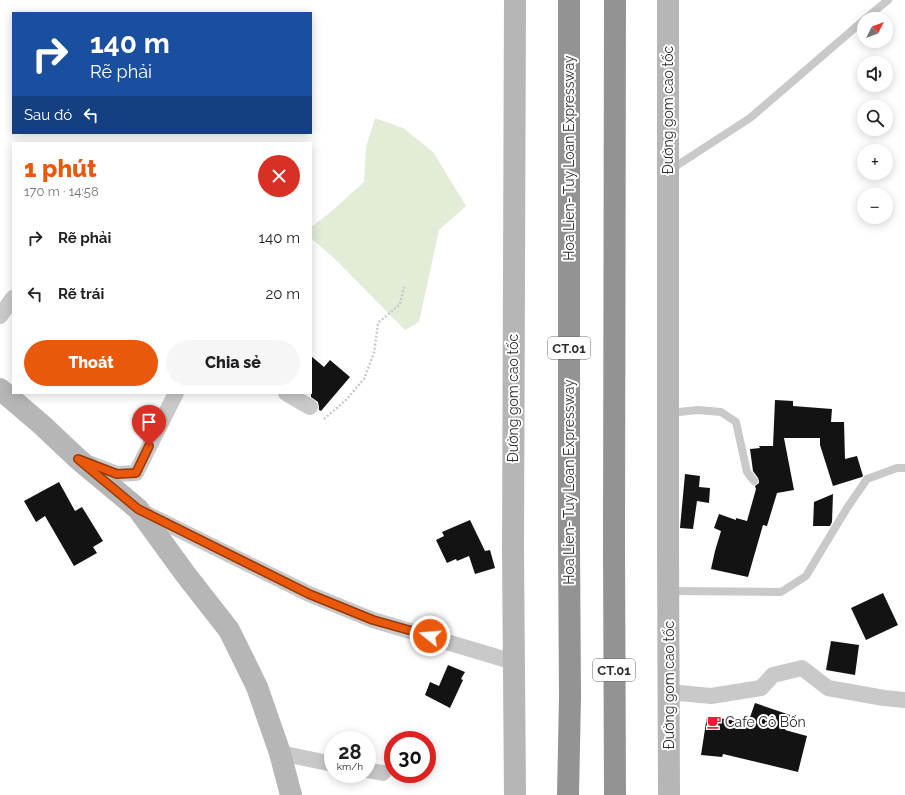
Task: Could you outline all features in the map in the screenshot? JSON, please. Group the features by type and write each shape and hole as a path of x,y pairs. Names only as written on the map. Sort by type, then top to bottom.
{"highway":[{"name":"Hoa Lien- Tuy Loan Expressway","path":"568,795 570,697 569,0"},
{"name":"CT.01","path":"615,0 615,795"},
{"path":"614,545 624,795"},
{"path":"565,795 570,697"}],"main road":[{"name":"Đường gom cao tốc","path":"515,0 513,526 515,795"},
{"name":"Đường gom cao tốc","path":"668,0 669,795"},
{"path":"0,389 42,424 78,459 138,509 186,575 229,630 257,687 280,753 291,795"}],"street":[{"path":"0,316 12,299"},
{"path":"78,459 117,474 136,473 176,394"},
{"path":"288,394 310,407"},
{"path":"138,509 309,594 373,620 514,662"},
{"path":"669,692 711,696 761,688 773,675 802,668 828,688 884,698 905,700"},
{"path":"280,753 324,762"},
{"path":"376,772 383,773"}],"lane":[{"path":"874,12 888,0"},
{"path":"668,172 750,118 857,27"},
{"path":"668,413 698,410 722,412 736,422 747,472 754,481"},
{"path":"668,591 781,592 806,576 847,508 867,479 896,468 905,468"}],"path":[{"path":"310,407 320,423 346,400 364,379 374,353 378,323 400,304 404,287"}],"green space":[{"path":"375,118 403,128 433,152 466,206 439,230 419,322 405,330 335,259 312,239 312,226 332,211 364,182 366,147"}],"building":[{"path":"312,357 324,367 330,360 350,377 321,411 319,410 318,402 311,397"},
{"path":"775,400 793,401 793,406 832,409 831,422 844,422 845,459 857,456 863,476 833,486 820,445 820,438 784,438 794,490 777,493 767,526 763,525 748,577 711,569 721,531 714,528 719,514 736,520 736,518 747,521 756,489 755,486 759,483 758,478 753,471 750,449 760,448 759,446 773,446"},
{"path":"685,474 700,476 699,487 710,488 709,503 697,501 693,529 680,528"},
{"path":"59,482 75,511 82,507 103,541 93,547 97,553 74,566 45,516 36,522 24,501"},
{"path":"833,494 832,522 830,526 813,526 814,502"},
{"path":"470,520 485,551 490,550 495,568 475,574 469,556 447,563 436,540 444,536 442,532"},
{"path":"883,593 898,625 866,640 851,608"},
{"path":"831,641 859,645 855,675 826,670"},
{"path":"448,665 465,672 461,679 463,680 450,708 425,695 430,682 439,686"},
{"path":"755,703 790,715 785,730 807,736 798,772 723,754 722,757 701,755 707,716 748,723"}],"place":[{"name":"Cafe Cô Bốn","path":"714,722"}],"route":[{"path":"149,446 136,473 117,474 78,459 138,509 309,594 373,620 430,636"}]}
